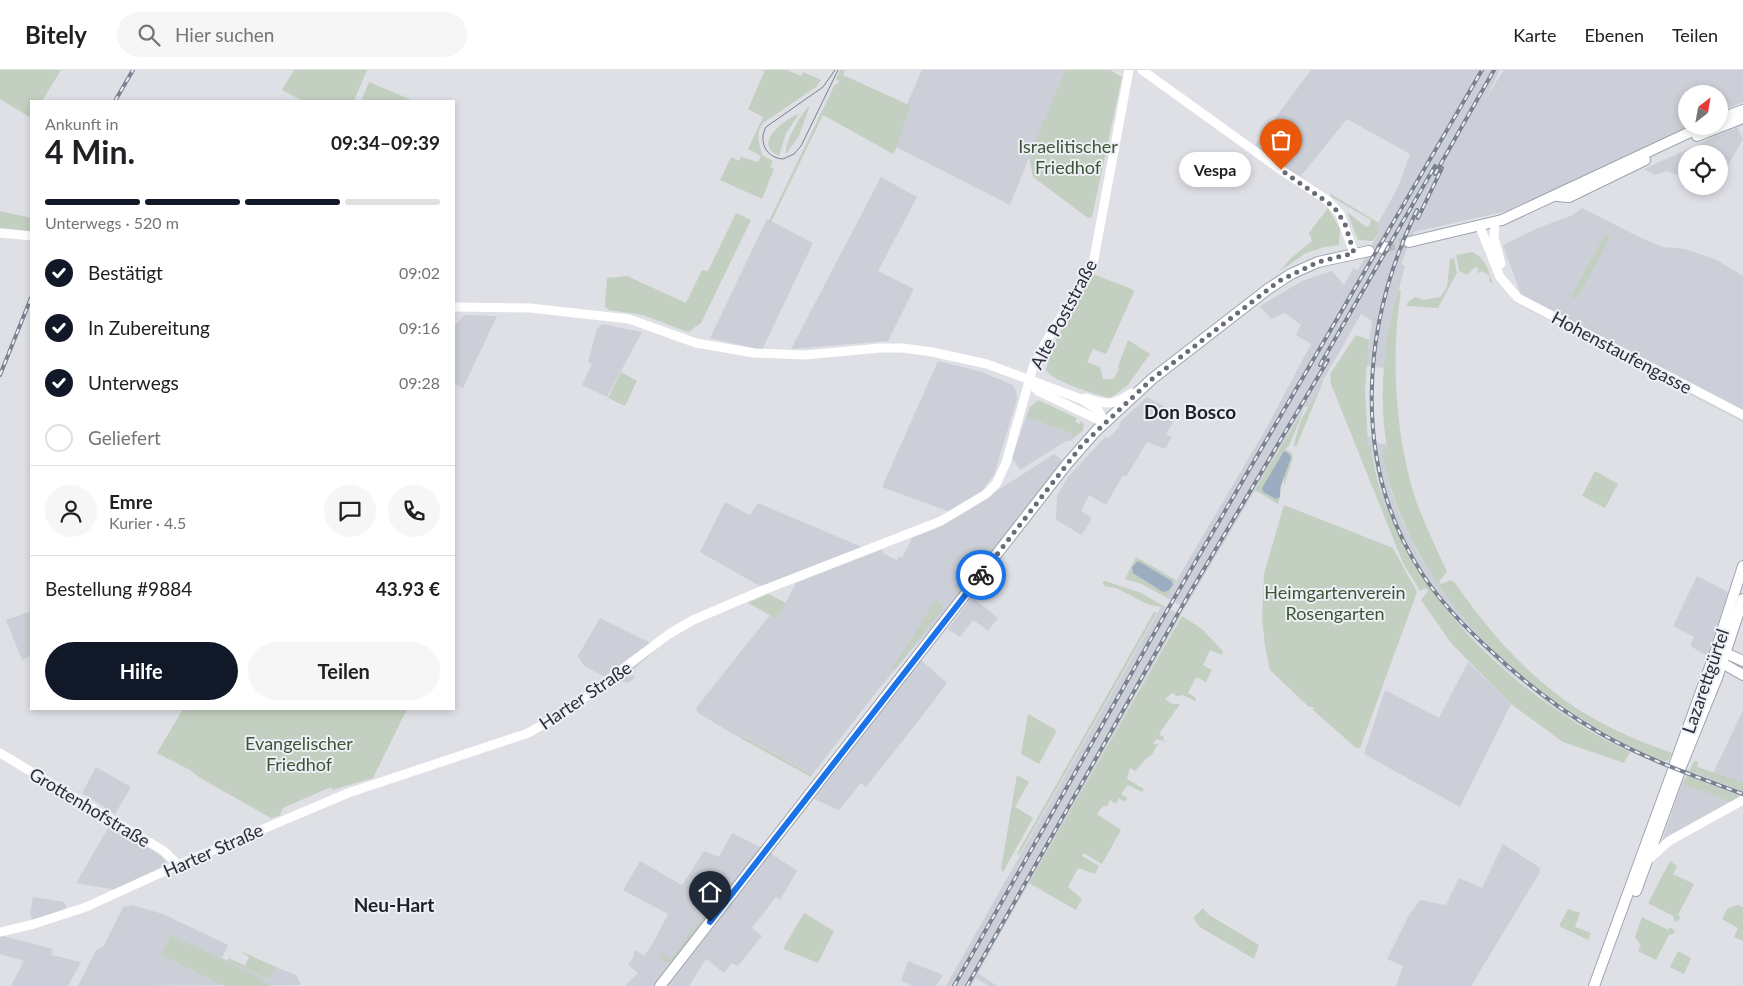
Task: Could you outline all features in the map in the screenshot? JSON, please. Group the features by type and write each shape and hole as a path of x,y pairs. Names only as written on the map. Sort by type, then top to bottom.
{"main road":[{"name":"Alte Poststraße","path":"1029,382 1044,345 1093,264 1129,70"},
{"path":"1142,70 1281,170 1327,200 1340,214 1354,253"},
{"path":"1728,115 1743,110"},
{"path":"1557,196 1569,196 1663,150 1743,118"},
{"path":"1409,242 1495,223 1557,196 1567,188 1683,135"},
{"path":"1495,223 1494,237 1505,284"},
{"name":"Hohenstaufengasse","path":"1480,227 1500,277 1518,298 1743,415"},
{"path":"0,233 30,236"},
{"path":"455,307 530,308 629,319 696,343 760,354 805,355 904,348 986,364 1029,382 1107,404 1117,403 1152,379 1279,281 1318,262 1369,251"},
{"path":"660,986 1067,464 1105,423 1152,379"},
{"path":"1029,382 1038,391 1105,423"},
{"name":"Harter Straße","path":"0,932 70,913 348,793 528,732 564,713 669,634 693,620 761,591 941,521 958,512 986,494 1001,475 1029,382"},
{"path":"1074,396 1098,410 1105,423"},
{"name":"Lazarettgürtel","path":"1677,769 1722,663 1721,652 1743,566"},
{"name":"Lazarettgürtel","path":"1644,860 1721,652 1743,600"},
{"path":"1721,652 1743,661"},
{"path":"1722,663 1743,675"},
{"name":"Grottenhofstraße","path":"0,753 153,844 178,865"},
{"path":"1594,986 1644,860 1669,841 1743,800"},
{"path":"1601,986 1644,860"}],"shaded area":[{"path":"922,70 1065,70 1010,205 896,147 911,106 907,104"},
{"path":"1311,70 1500,70 1487,96 1504,70 1743,70 1743,102 1728,108 1728,85 1678,85 1678,131 1549,194 1507,211 1414,232 1401,264 1405,266 1391,318 1384,368 1366,366 1372,321 1361,314 1308,407 1304,407 1185,608 1167,598 1168,595 1267,427 1311,344 1296,335 1301,325 1285,313 1271,319 1260,306 1302,281 1332,271 1344,285 1353,268 1358,270 1380,231 1376,227 1398,187 1410,154 1347,119 1296,182 1255,145"},
{"path":"1737,127 1743,139 1728,166 1728,145 1697,145 1719,135 1728,135 1728,131"},
{"path":"1678,154 1678,175 1667,171 1654,175 1644,169"},
{"path":"881,177 917,197 878,271 914,289 888,341 791,349"},
{"path":"1582,208 1641,238 1663,247 1685,249 1717,260 1743,276 1743,422 1514,302 1520,292 1503,245 1538,228 1573,215"},
{"path":"767,219 813,243 762,350 710,338"},
{"path":"464,315 497,316 463,388 455,384 455,326"},
{"path":"602,324 642,332 607,397 582,385 592,364 588,362 597,329"},
{"path":"938,361 979,371 1013,385 1017,399 994,475 982,491 950,512 882,487"},
{"path":"1147,397 1178,414 1166,434 1172,437 1165,449 1147,442 1126,477 1123,475 1106,505 1089,495 1081,511 1092,518 1082,535 1056,520 1057,496 1068,477 1105,437 1109,438 1119,427 1120,422"},
{"path":"1026,417 1070,433 1074,438 1020,470 1012,458"},
{"path":"1372,436 1380,444 1386,443 1387,448 1383,451 1391,491 1402,521 1420,557 1442,591 1490,646 1524,676 1574,714 1667,763 1711,778 1743,710 1743,797 1662,841 1682,783 1687,776 1617,746 1557,710 1504,668 1448,613 1414,568 1393,529 1382,495 1371,447 1368,444 1367,437"},
{"path":"1054,454 1062,460 1058,467 956,599 881,686 812,775 744,736 742,739 698,713 696,708 770,615 777,619 796,583 883,549 882,552 890,557 897,560 899,556 902,558 912,538 935,529 964,512"},
{"path":"725,502 750,515 758,503 862,547 763,586 756,584 700,552"},
{"path":"1697,576 1728,592 1708,656 1690,646 1694,637 1673,626"},
{"path":"972,597 998,618 988,631 973,620 960,637 948,629"},
{"path":"1162,605 1181,616 978,973 997,986 989,986 976,978 971,986 946,986"},
{"path":"30,611 30,656 22,660 6,620"},
{"path":"600,618 659,647 632,671 632,675 635,677 629,683 613,681 584,666 578,656"},
{"path":"921,660 947,683 916,724 866,787 861,783 839,810 814,799"},
{"path":"1468,662 1511,704 1460,807 1364,754 1385,690 1439,718"},
{"path":"96,767 131,787 115,814 82,793"},
{"path":"111,823 161,856 166,862 164,867 117,890 76,883"},
{"path":"732,833 766,850 797,871 780,900 776,897 752,928 762,936 738,966 732,963 724,973 706,959 689,986 625,986 638,973 628,965 634,956 633,954 636,950 644,956 668,914 623,890 640,861 682,885 704,851 719,857"},
{"path":"1503,844 1539,867 1540,872 1471,986 1396,986 1403,966 1387,959 1409,915 1420,900 1446,905 1459,878 1482,888"},
{"path":"33,897 64,902 67,909 32,920 30,913"},
{"path":"132,905 163,914 228,945 222,958 269,979 276,967 296,975 301,985 78,986 96,950 103,947 123,907"},
{"path":"3,936 53,949 52,955 81,962 68,986 11,986 24,961 0,954 0,937"},
{"path":"908,961 943,975 936,986 913,986 901,981"}],"green space":[{"path":"0,70 61,70 43,100 30,100 30,117 0,99"},
{"path":"294,70 367,70 354,100 301,100 282,90"},
{"path":"765,70 787,70 801,76 803,72 821,80 816,87 763,123 759,131 758,139 762,155 773,161 770,167 774,169 762,199 720,180 731,157 739,161 741,157 758,162 761,156 748,149 763,117 748,109"},
{"path":"840,70 845,70 843,75 911,106 895,151 893,154 823,115 771,222 769,221 835,84 838,84 839,81 836,79"},
{"name":"Israelitischer Friedhof","path":"1065,70 1110,70 1122,77 1092,217 1088,218 1033,177 1029,157"},
{"path":"369,82 412,100 361,100"},
{"path":"810,105 799,136 786,154 794,128"},
{"path":"799,114 786,133 779,156 771,151 768,145 769,139 779,126"},
{"path":"1331,194 1379,223 1376,227 1380,231 1373,241 1358,240 1347,212 1366,227 1369,226 1371,220 1330,196"},
{"path":"1328,208 1340,229 1339,245 1324,247 1306,253 1280,271 1291,258 1312,241 1309,233"},
{"path":"0,211 30,218 30,231 0,228"},
{"path":"736,213 751,220 701,323 688,332 643,315 609,310 605,307 607,278 627,276 686,303 702,270 708,271"},
{"path":"1605,234 1610,237 1577,299 1571,297"},
{"path":"1472,252 1480,257 1486,265 1493,284 1489,281 1490,276 1481,271 1477,274 1479,269 1475,267 1467,275 1459,271 1456,255"},
{"path":"1454,258 1457,273 1438,308 1407,306 1407,303 1415,297 1424,300 1440,297 1447,287 1450,259"},
{"path":"1093,274 1134,290 1134,292 1106,354 1093,349 1087,362 1100,367 1103,379 1113,379 1119,370 1118,366 1128,340 1150,354 1127,386 1110,398 1065,383 1046,370 1052,347"},
{"path":"1398,290 1401,291 1395,362 1401,435 1417,504 1447,572 1439,581 1441,584 1451,580 1455,583 1515,658 1551,690 1610,728 1672,753 1668,761 1647,754 1606,733 1567,709 1529,681 1494,650 1462,616 1434,579 1411,539 1394,496 1382,451 1387,447 1383,408 1384,368 1389,328"},
{"path":"1356,335 1369,340 1365,389 1368,444 1371,446 1382,495 1402,542 1429,587 1463,629 1501,667 1542,700 1586,729 1630,752 1624,763 1563,742 1511,704 1451,643 1421,600 1428,591 1426,588 1420,591 1403,563 1331,384 1330,374"},
{"path":"621,372 637,381 625,406 608,398"},
{"path":"1324,379 1297,445 1293,447 1301,420"},
{"path":"1038,400 1077,418 1075,421 1079,424 1081,421 1084,424 1083,430 1074,438 1070,433 1026,417 1030,407"},
{"path":"1305,407 1289,446 1285,449 1292,453 1293,458 1284,486 1284,476 1283,479 1278,504 1255,490"},
{"path":"1595,471 1618,484 1605,508 1582,496"},
{"name":"Heimgartenverein Rosengarten","path":"1284,505 1393,548 1417,592 1360,748 1356,748 1313,710 1314,707 1309,707 1270,670 1262,618 1264,574"},
{"path":"1136,557 1176,580 1167,598 1142,584 1125,579"},
{"path":"1105,581 1139,592 1162,605 1161,607 1147,604 1116,588 1104,586 1102,582"},
{"path":"768,594 786,603 777,619 748,603"},
{"path":"936,600 942,605 942,610 894,670 893,667"},
{"path":"1154,612 1157,612 1019,855 1017,854"},
{"path":"1182,616 1202,629 1223,651 1222,655 1210,650 1203,665 1212,670 1206,682 1196,677 1188,693 1196,698 1195,701 1183,695 1177,696 1172,693 1165,699 1173,704 1180,704 1159,734 1164,737 1163,740 1170,743 1156,739 1153,744 1158,744 1151,756 1135,771 1130,768 1127,779 1144,789 1142,792 1128,785 1121,794 1127,798 1125,802 1119,798 1116,804 1110,800 1107,806 1103,806 1097,814 1121,830 1102,864 1084,853 1082,856 1099,866 1095,874 1078,868 1068,887 1082,899 1076,910 1029,883"},
{"name":"Evangelischer Friedhof","path":"182,710 407,710 373,778 332,790 331,787 283,808 279,816 271,818 200,778 190,770 157,753"},
{"path":"1028,714 1055,729 1056,732 1039,764 1021,754"},
{"path":"743,736 812,775 811,777 742,739"},
{"path":"1694,761 1698,762 1697,767 1743,782 1743,791 1694,772 1689,772"},
{"path":"1017,775 1029,782 1015,807 1033,818 1003,872 1001,869"},
{"path":"1687,776 1742,797 1732,802 1688,786 1682,783"},
{"path":"1670,861 1677,866 1673,874 1694,884 1678,915 1681,917 1677,922 1673,916 1648,903"},
{"path":"699,898 713,905 713,907 670,963 665,962 660,956 662,953 670,959 708,910 705,907 707,903"},
{"path":"1738,905 1743,907 1743,941 1734,937 1738,928 1722,919 1728,908"},
{"path":"1203,908 1209,915 1259,945 1254,959 1200,927 1193,918"},
{"path":"1568,909 1580,913 1575,927 1591,933 1588,940 1559,926"},
{"path":"804,913 834,931 818,963 783,949"},
{"path":"1642,917 1668,930 1670,927 1675,931 1669,935 1656,960 1638,951 1641,946 1635,937"},
{"path":"171,935 263,979 262,981 272,986 225,986 161,955"},
{"path":"238,950 276,967 269,979 228,961 229,958 245,966 249,957"},
{"path":"1678,951 1691,958 1684,974 1670,967"}],"water":[{"path":"1284,451 1291,458 1280,488 1280,497 1276,499 1263,492 1262,488"},
{"path":"1138,561 1172,581 1173,585 1168,591 1163,592 1133,573 1132,567"}],"tunnel":[{"path":"1385,247 1409,242"}],"tram line":[{"path":"835,70 823,87 766,127 763,143 772,156 783,159 794,154 801,146 838,70"}],"railway":[{"path":"116,100 133,70"},
{"path":"954,986 1168,609 1482,70"},
{"path":"1435,174 1494,70"},
{"path":"1320,365 1435,166"},
{"path":"1418,218 1442,168"},
{"path":"1417,210 1398,253 1384,299 1375,345 1372,392 1374,439 1383,485 1398,529 1421,572 1445,604 1481,642 1529,685 1571,715 1634,751 1743,794"},
{"path":"0,375 30,300"},
{"path":"967,986 1188,596 1328,360"}],"way so far":[{"path":"981,575 1082,445 1152,379 1186,355 1250,302 1279,281 1318,262 1354,253 1345,224 1334,207 1327,200 1281,170"}],"place":[{"name":"Vespa","path":"1281,170"}],"district":[{"name":"Don Bosco","path":"1190,411"},
{"name":"Neu-Hart","path":"394,904"}],"route":[{"path":"710,922 981,575"}]}
